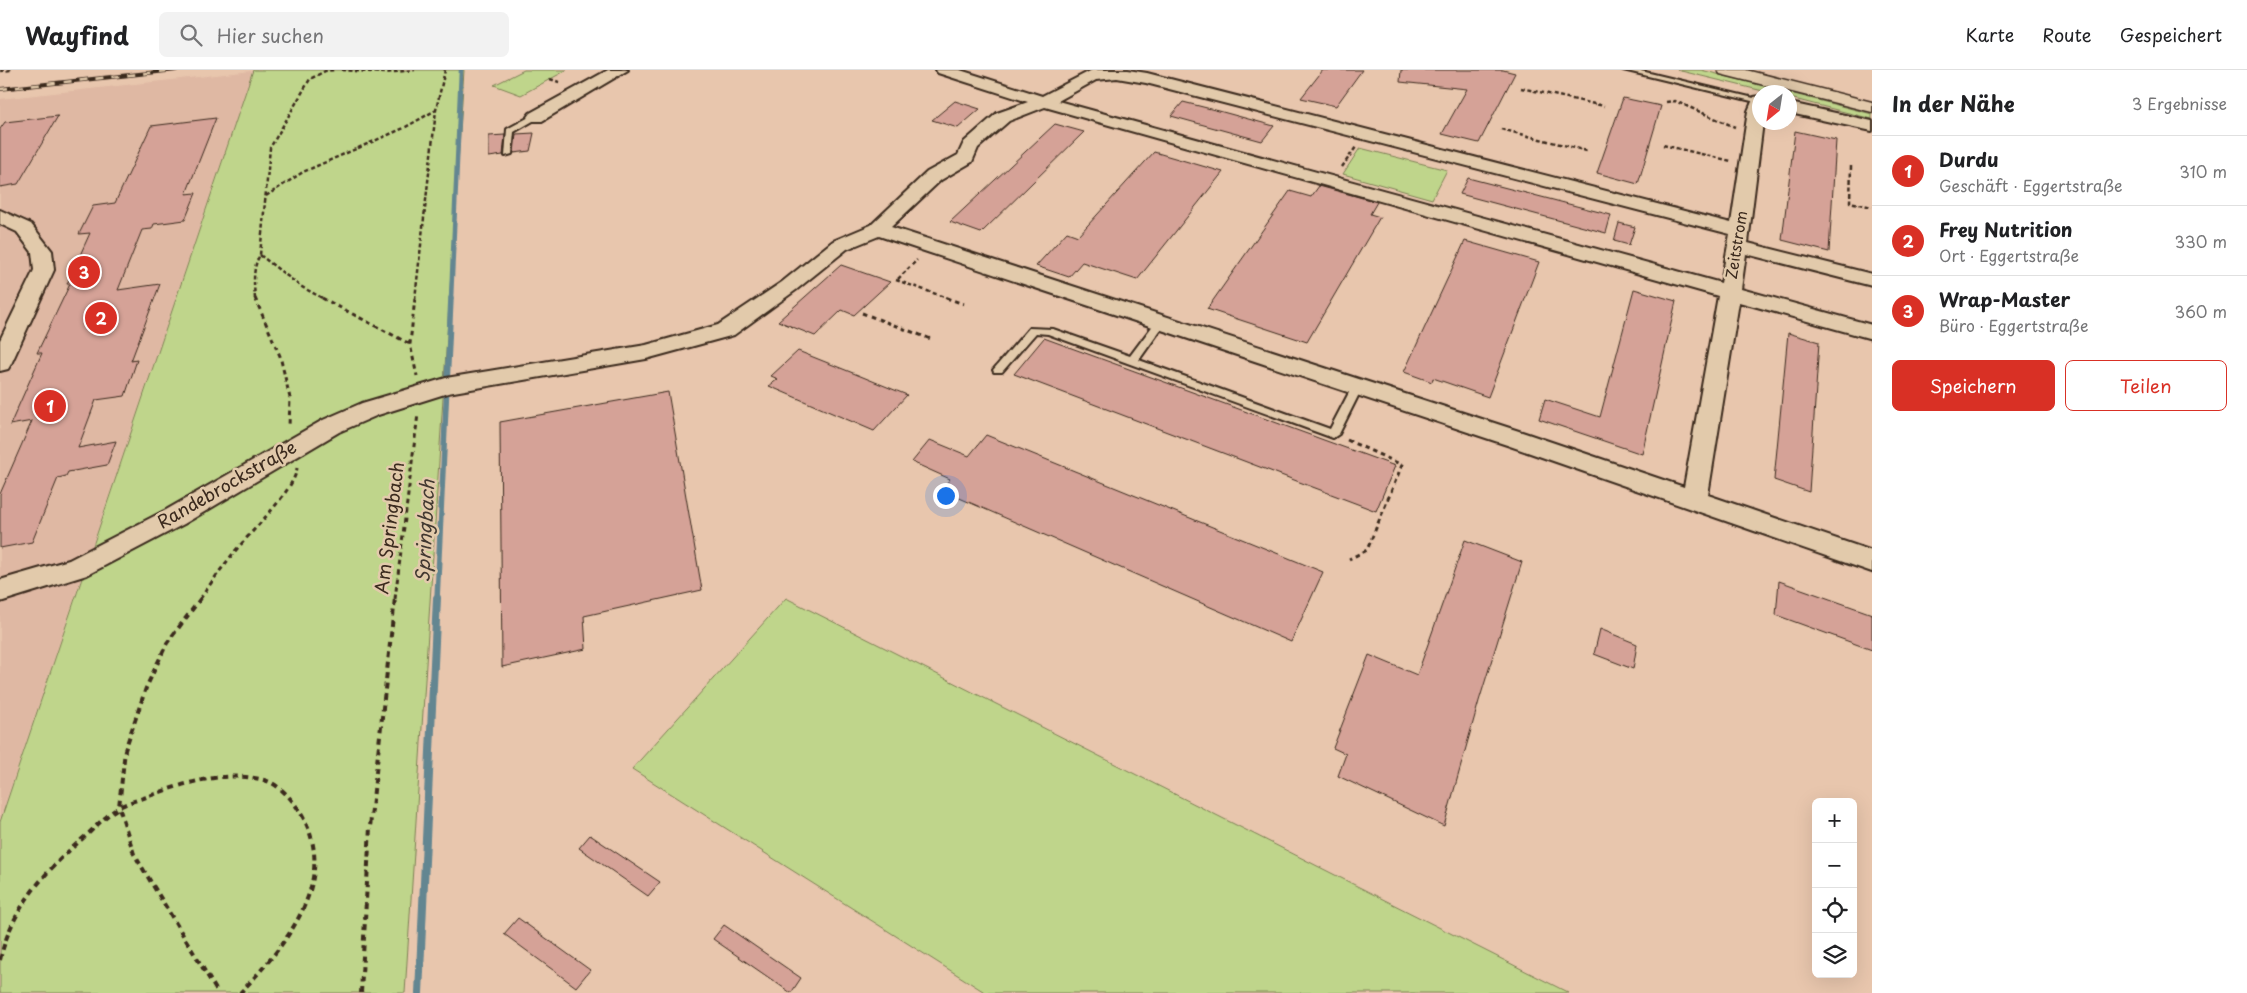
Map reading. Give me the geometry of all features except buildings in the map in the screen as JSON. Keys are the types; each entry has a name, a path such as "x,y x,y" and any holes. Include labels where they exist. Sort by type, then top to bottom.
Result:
{"main road":[{"path":"1726,70 1872,107"}],"street":[{"path":"536,117 620,70"},
{"path":"944,70 1044,102 1730,293 1694,500"},
{"path":"1872,280 1739,238 1365,134 1147,78 1117,73 1092,75 1044,102 1003,117 970,146 966,158 934,176 878,229 1358,386 1872,562"},
{"path":"1797,110 1872,126"},
{"name":"Zeitstrom","path":"1753,131 1730,293 1872,332"},
{"path":"0,216 24,228 42,251 44,270 0,364"},
{"name":"Randebrockstraße","path":"0,591 77,568 175,518 293,446 331,426 370,409 419,393 646,352 726,330 789,286 840,245 878,229"}],"lane":[{"path":"1627,70 1752,102"},
{"path":"508,154 510,131 536,117"},
{"path":"1132,361 1162,322"},
{"path":"998,370 1032,330 1049,332 1333,434 1358,386"}],"path":[{"path":"2,71 11,70"},
{"path":"218,993 134,854 118,807 125,750 146,688 167,644 196,602 275,505 296,476 298,460 289,437 290,398 280,356 255,299 254,278 256,262 260,255 260,229 266,197 270,148 310,79 325,71 335,70"},
{"path":"342,70 385,72 415,70"},
{"name":"Am Springbach","path":"361,993 370,827 396,587 420,404 417,372 410,344 436,110 445,70"},
{"path":"1522,88 1604,106"},
{"path":"1666,102 1675,101 1735,127 1753,131"},
{"path":"266,197 303,172 404,128 436,110"},
{"path":"1501,130 1587,150"},
{"path":"1342,168 1365,134"},
{"path":"1663,145 1749,165"},
{"path":"1850,166 1850,203 1872,207"},
{"path":"260,255 300,286 410,344"},
{"path":"902,275 897,280 964,304"},
{"path":"862,313 931,339"},
{"path":"1333,434 1402,465 1367,550 1349,559"},
{"path":"0,960 1,951 16,915 37,884 57,859 118,807 180,784 223,777 265,780 285,792 305,816 311,832 317,861 310,897 280,949 240,993"}],"shaded area":[{"path":"252,71 0,819 0,99"}],"green space":[{"path":"253,70 464,70 405,993 0,993 0,822"},
{"path":"524,70 567,70 521,95 494,85"},
{"path":"1677,70 1701,70 1761,85 1752,85 1752,88"},
{"path":"1797,95 1872,114 1872,119 1797,100"},
{"path":"1360,148 1447,170 1432,199 1343,174"},
{"path":"786,598 1569,993 986,993 632,769"}],"waterway":[{"name":"Springbach","path":"451,299 461,70"},
{"name":"Springbach","path":"437,599 451,298"},
{"name":"Springbach","path":"419,993 437,598"}],"railway":[{"path":"0,89 176,70"}],"place":[{"name":"Wrap-Master","path":"84,272"},
{"name":"Frey Nutrition","path":"101,318"},
{"name":"Durdu","path":"50,406"}]}
